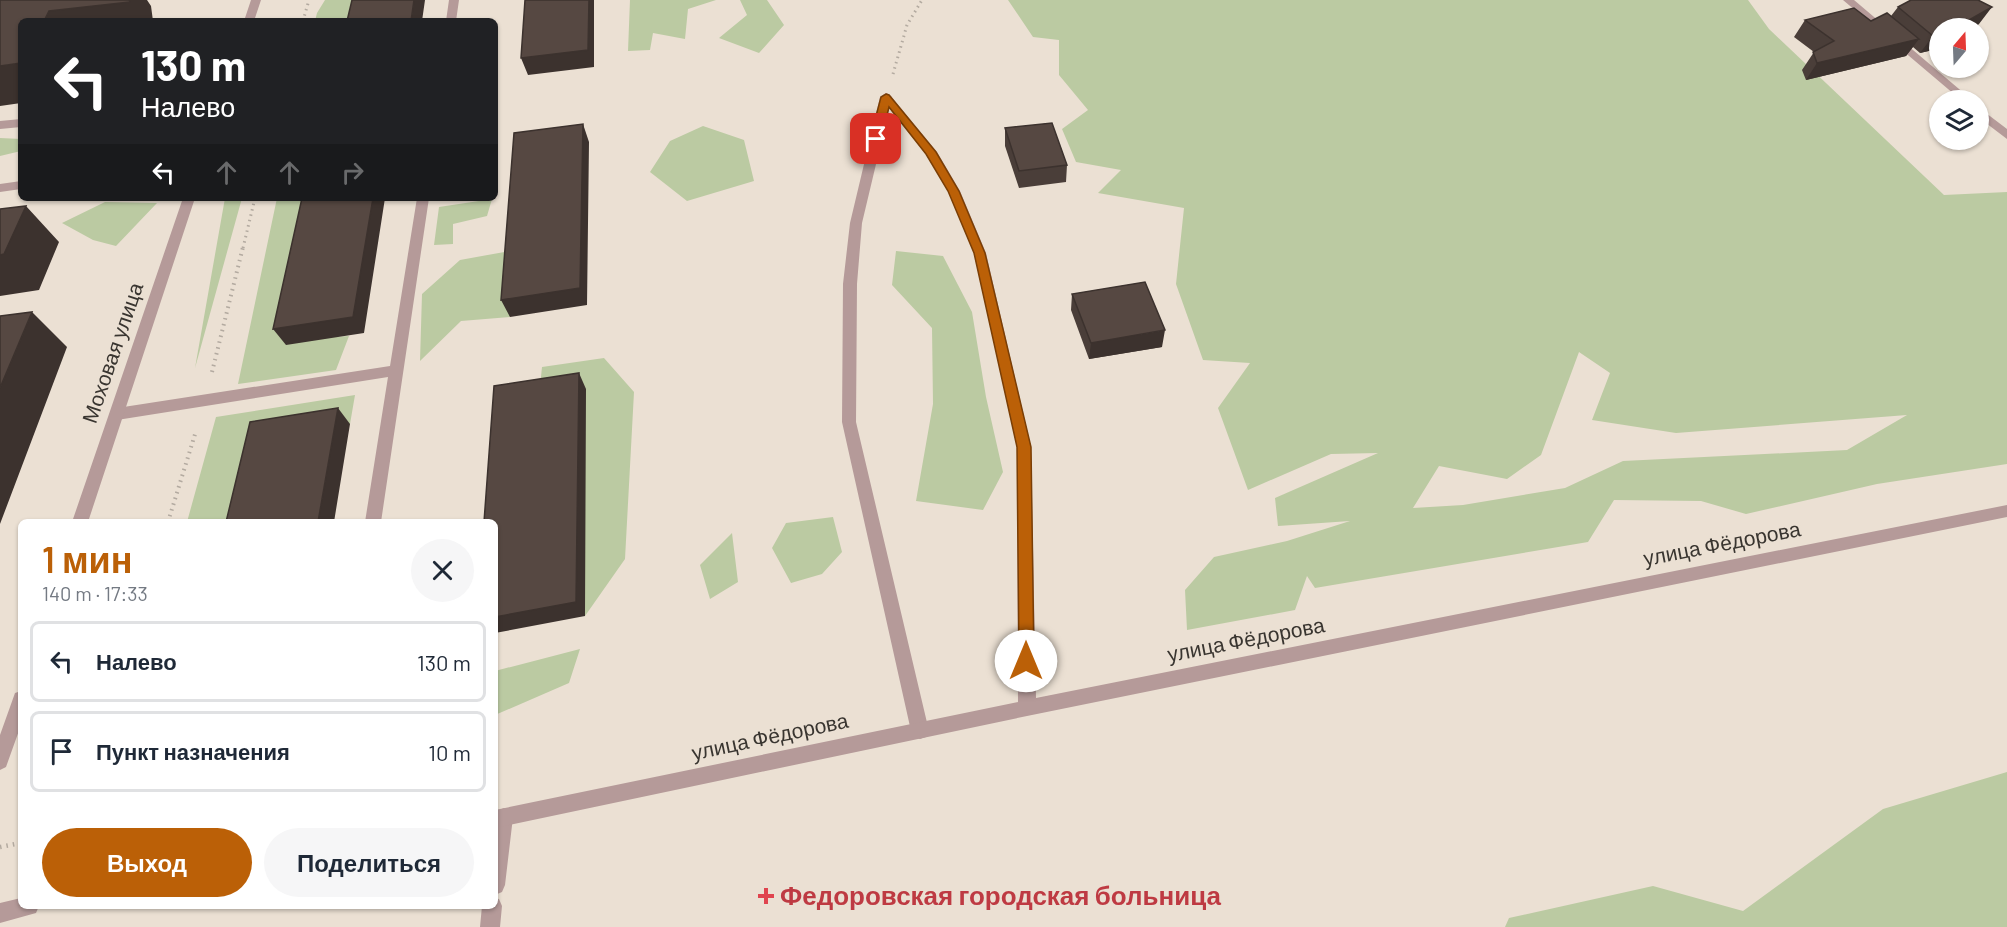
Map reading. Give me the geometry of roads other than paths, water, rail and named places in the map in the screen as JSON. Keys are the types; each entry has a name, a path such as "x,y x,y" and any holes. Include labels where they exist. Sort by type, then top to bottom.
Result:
{"street":[{"path":"250,18 256,0"},
{"path":"451,18 454,0"},
{"path":"1848,0 1955,90"},
{"path":"920,731 849,422 850,284 856,223 886,97 931,152 954,191 982,264 1024,447 1027,708"},
{"path":"1989,119 2007,135"},
{"path":"0,125 18,123"},
{"path":"0,188 18,185"},
{"name":"Моховая улица","path":"81,519 188,201"},
{"path":"373,519 423,201"},
{"path":"117,414 397,370"},
{"name":"улица Фёдорова","path":"499,818 1027,708 2007,511"},
{"path":"0,761 18,708"},
{"path":"498,835 499,818"},
{"path":"0,913 18,909"},
{"path":"490,927 492,909"}],"place":[{"name":"Федоровская городская больница","path":"766,896"}]}
